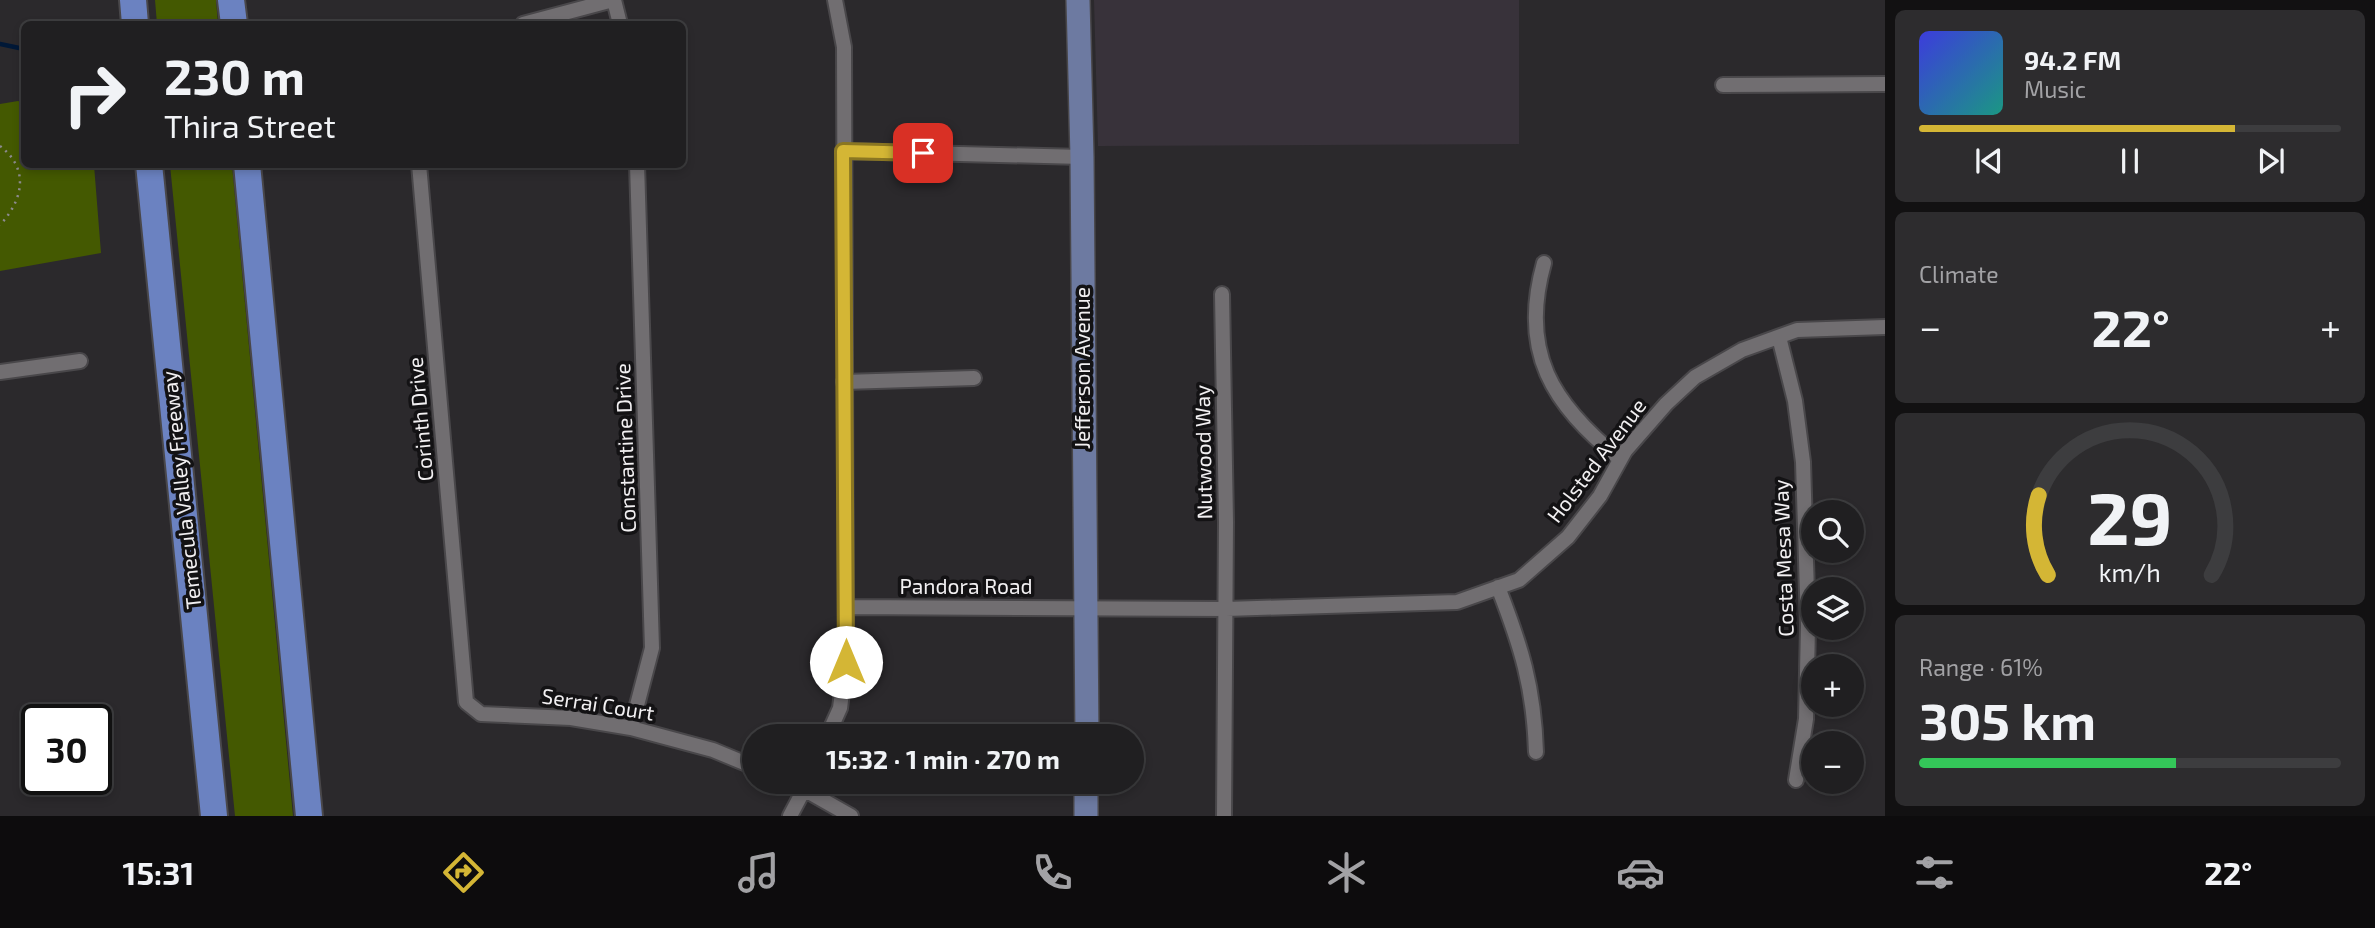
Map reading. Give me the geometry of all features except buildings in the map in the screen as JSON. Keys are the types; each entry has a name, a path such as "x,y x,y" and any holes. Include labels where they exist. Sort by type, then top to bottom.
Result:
{"highway":[{"path":"133,0 135,21"},
{"path":"231,0 234,21"},
{"name":"Temecula Valley Freeway","path":"149,168 214,816"},
{"path":"247,168 309,816"}],"main road":[{"name":"Jefferson Avenue","path":"1078,0 1087,724"},
{"path":"1086,794 1086,816"}],"street":[{"path":"534,21 613,0 619,21"},
{"path":"833,724 840,708 846,662 844,47 835,0"},
{"path":"1723,85 1885,84"},
{"path":"843,151 1082,157"},
{"name":"Corinth Drive","path":"419,168 465,671"},
{"name":"Constantine Drive","path":"631,728 652,648 637,168"},
{"path":"1544,263 1534,298 1534,337 1550,379 1568,412 1620,459"},
{"name":"Nutwood Way","path":"1222,294 1226,609 1224,816"},
{"name":"Holsted Avenue","path":"1086,608 1226,609 1457,602 1519,580 1568,537 1600,496 1620,459 1666,404 1695,377 1742,350 1797,330 1885,327"},
{"name":"Costa Mesa Way","path":"1779,337 1795,401 1803,462 1808,626 1807,706 1796,780"},
{"path":"0,372 80,361"},
{"path":"844,382 974,378"},
{"path":"1498,587 1525,657 1535,720 1536,752"},
{"name":"Pandora Road","path":"846,607 1086,608"},
{"name":"Serrai Court","path":"465,671 466,702 481,714 572,718 631,728 713,750 742,762"},
{"path":"790,816 801,794"},
{"path":"819,794 851,816"}],"path":[{"path":"0,146 16,162 20,188 16,207 0,225"}],"shaded area":[{"path":"1094,0 1519,0 1519,144 1098,146"}],"green space":[{"path":"155,0 216,0 218,21 157,21"},
{"path":"21,102 21,168 94,168 101,253 0,271 0,104"},
{"path":"170,168 232,168 293,816 235,816"}],"waterway":[{"path":"0,44 21,48"}],"route":[{"path":"846,662 843,151 923,153"}]}
